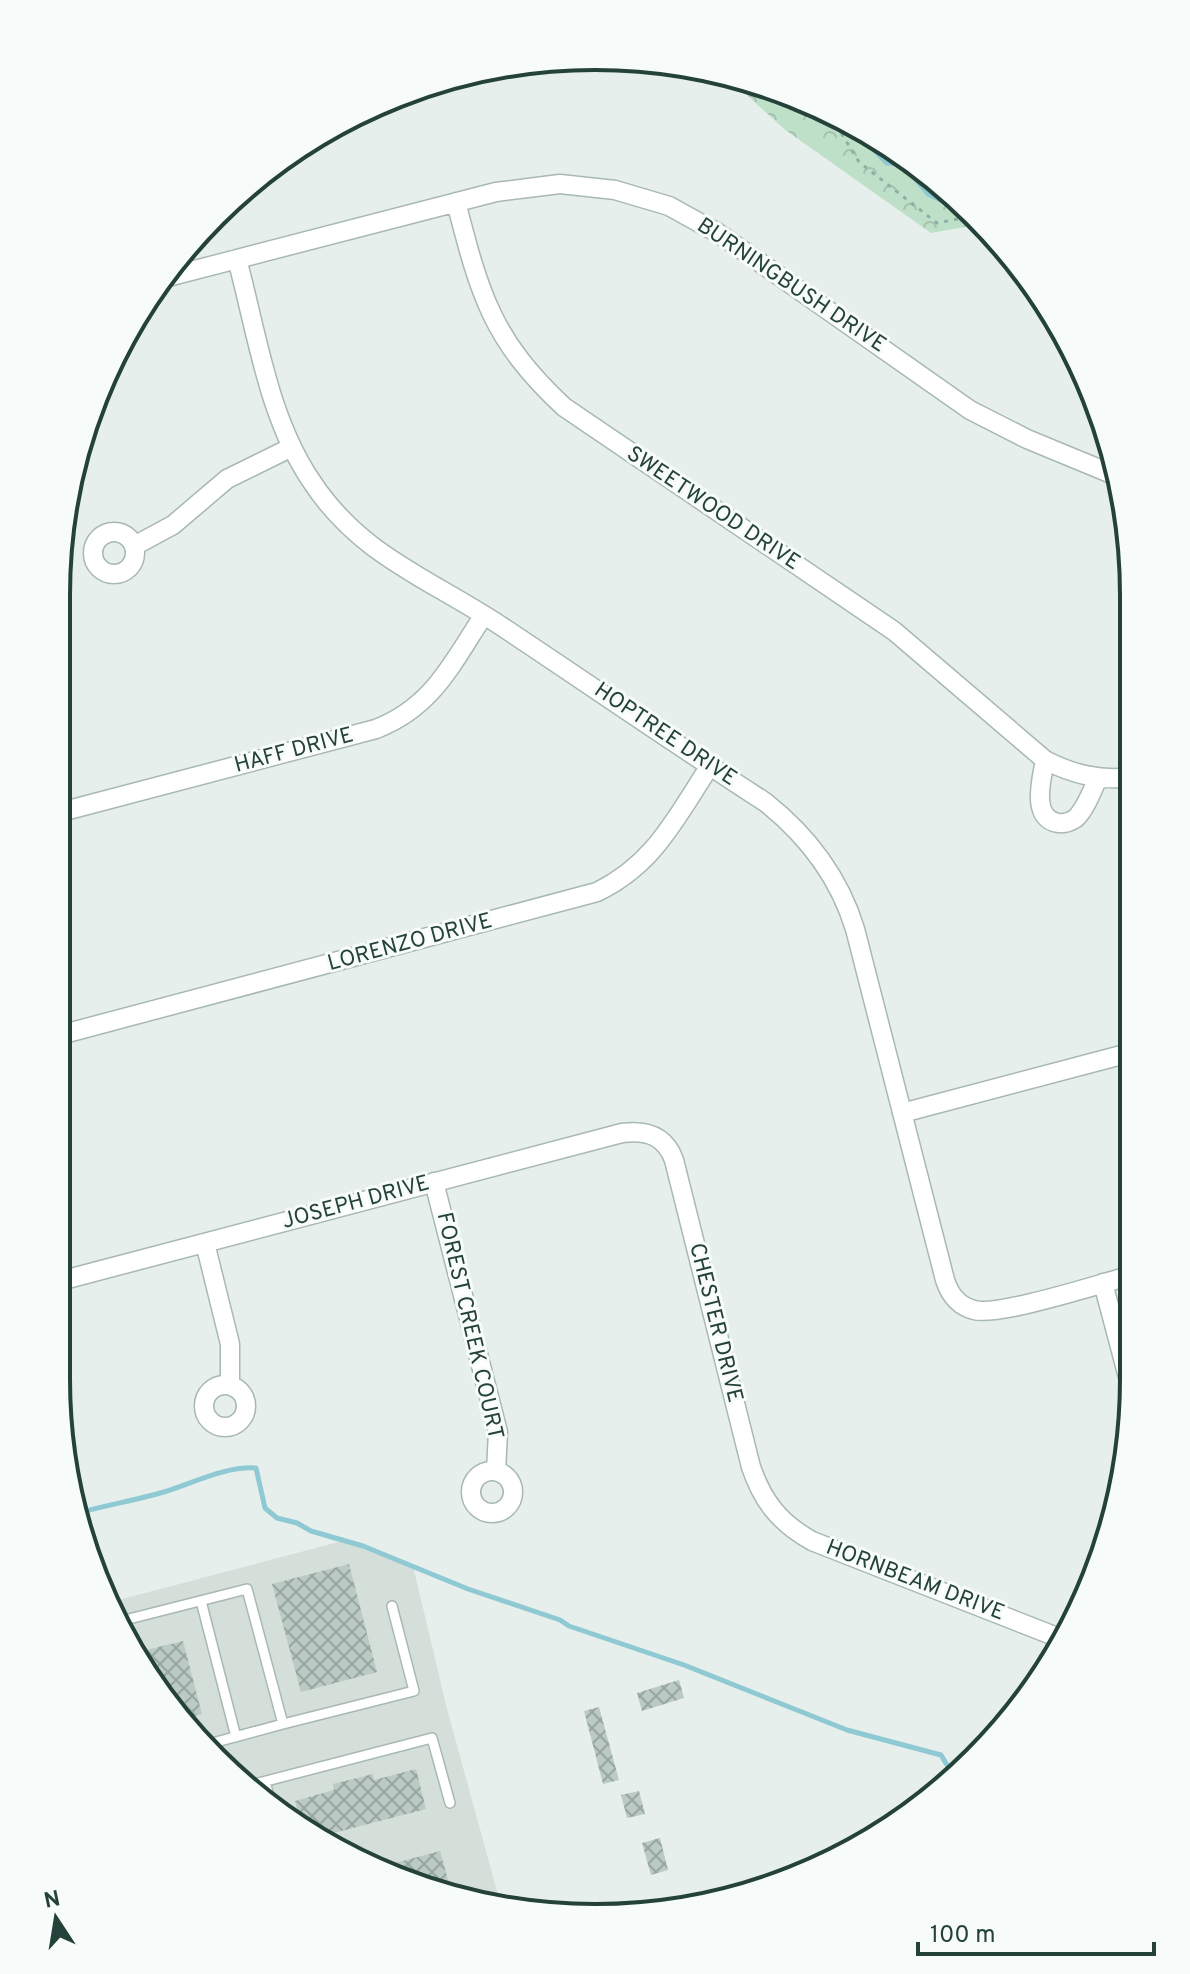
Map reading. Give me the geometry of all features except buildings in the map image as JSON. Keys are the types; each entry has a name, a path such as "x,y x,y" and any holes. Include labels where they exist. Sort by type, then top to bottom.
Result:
{"street":[{"name":"BURNINGBUSH DRIVE","path":"179,274 496,192 560,184 615,190 669,206 718,233 970,410 1027,439 1105,471"},
{"name":"SWEETWOOD DRIVE","path":"456,202 472,265 487,307 520,362 556,400 583,422 894,631 1045,760 1062,769 1098,778 1120,777"},
{"name":"HOPTREE DRIVE","path":"237,259 278,412 292,447 327,504 385,558 484,615 783,816 816,853 839,888 855,929 948,1291 963,1306 975,1311 999,1310 1103,1283"},
{"path":"134,546 173,525 227,479 292,447"},
{"name":"HAFF DRIVE","path":"70,810 395,722 409,714 435,688 484,615"},
{"path":"1045,760 1040,804 1051,821 1070,822 1078,815 1098,778"},
{"name":"LORENZO DRIVE","path":"70,1032 597,892 630,874 646,860 710,766"},
{"path":"902,1113 1120,1055"},
{"name":"JOSEPH DRIVE","path":"70,1278 622,1133 656,1136"},
{"name":"CHESTER DRIVE","path":"656,1136 664,1142 674,1160 751,1467 774,1512"},
{"name":"FOREST CREEK COURT","path":"434,1182 498,1432 496,1471"},
{"path":"205,1243 230,1344 230,1385"},
{"path":"1120,1278 1103,1283 1120,1347"},
{"name":"HORNBEAM DRIVE","path":"774,1512 784,1523 812,1541 1053,1636"}],"lane":[{"path":"128,1619 247,1589 283,1724"},
{"path":"201,1601 236,1737"},
{"path":"216,1742 414,1691 392,1606"},
{"path":"260,1783 432,1738 450,1803"},
{"path":"265,1782 267,1789"}],"path":[{"path":"839,130 859,162 937,223 960,218"}],"shaded area":[{"path":"342,1541 413,1566 447,1709 498,1895 459,1886 394,1864 332,1834 275,1796 224,1750 178,1699 140,1642 119,1600"}],"green space":[{"path":"743,92 796,110 858,140 915,178 968,226 931,233 784,129"}],"waterway":[{"path":"875,151 887,163 895,163"},
{"path":"914,177 928,194 942,201"},
{"path":"87,1511 164,1492 221,1472 256,1468 265,1508 277,1518 363,1546 468,1589 684,1665 847,1730 941,1755 948,1767"}]}
